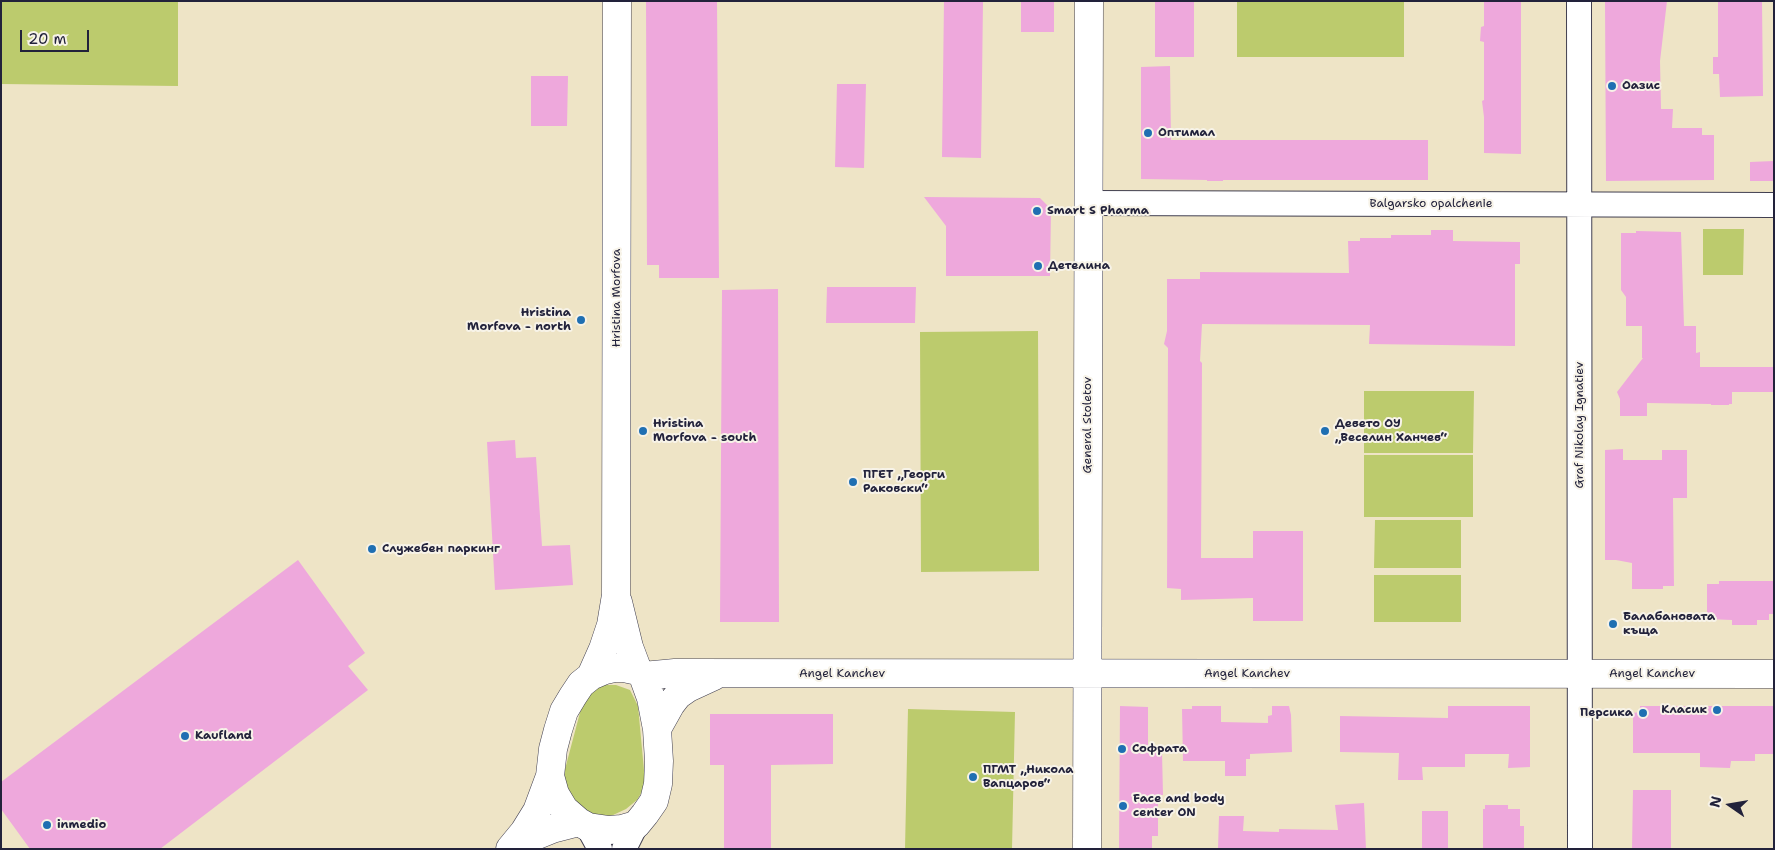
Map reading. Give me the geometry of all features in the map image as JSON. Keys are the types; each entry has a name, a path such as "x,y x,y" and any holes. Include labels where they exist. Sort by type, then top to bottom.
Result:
{"street":[{"name":"Hristina Morfova","path":"591,676 611,625 616,596 617,1"},
{"name":"General Stoletov","path":"1087,849 1089,1"},
{"name":"Graf Nikolay Ignatiev","path":"1579,1 1580,849"},
{"name":"Balgarsko opalchenie","path":"1088,203 1774,205"},
{"name":"Hristina Morfova","path":"616,596 629,647 640,674"},
{"path":"511,849 537,811 550,776 553,749 564,711 581,684 591,676 605,670 619,668 640,674 652,698 657,729 659,761 658,784 654,801 636,825 624,849"},
{"name":"Angel Kanchev","path":"640,674 1774,674"},
{"name":"Angel Kanchev","path":"657,729 678,695 688,688 721,674"},
{"path":"550,776 555,794 564,809 589,832"},
{"path":"511,849 530,838 552,829 589,832 622,830 636,825"}],"green space":[{"path":"1,1 178,1 178,86 1,84"},
{"path":"1237,1 1404,1 1404,57 1237,57"},
{"path":"1703,229 1744,229 1743,275 1703,275"},
{"path":"1038,331 1039,571 921,572 920,332"},
{"path":"1364,391 1474,391 1473,453 1364,453"},
{"path":"1364,455 1473,455 1473,517 1364,517"},
{"path":"1375,520 1461,520 1461,568 1374,568"},
{"path":"1374,575 1461,575 1461,622 1374,622"},
{"path":"602,685 616,685 630,690 638,706 645,781 643,790 637,800 626,809 611,816 594,816 579,807 567,796 564,773 582,705 590,692"},
{"name":"ПГМТ „Никола Вапцаров“","path":"908,709 1015,712 1012,849 905,849"}],"building":[{"path":"646,1 717,1 719,278 659,278 659,265 647,265"},
{"path":"944,1 983,1 981,158 942,157"},
{"path":"1021,1 1054,1 1054,32 1021,32"},
{"path":"1155,1 1194,1 1194,57 1155,57"},
{"path":"1484,1 1521,1 1521,154 1484,153 1482,101 1484,100 1484,42 1480,41 1481,27 1484,26"},
{"path":"1605,1 1667,1 1660,61 1661,109 1673,109 1672,128 1702,128 1702,135 1714,135 1714,180 1606,181"},
{"path":"1718,1 1762,1 1763,96 1720,97 1719,74 1713,74 1713,57 1718,57"},
{"path":"1170,66 1171,140 1428,140 1428,180 1207,181 1141,179 1141,67"},
{"path":"531,76 568,76 567,126 531,126"},
{"path":"837,84 866,84 864,168 835,167"},
{"path":"1774,161 1774,181 1750,181 1750,162"},
{"path":"924,197 1040,198 1051,209 1050,276 946,276 946,226"},
{"path":"1431,230 1453,230 1453,241 1520,242 1520,264 1515,264 1515,346 1369,344 1370,325 1202,324 1200,361 1202,363 1201,558 1253,558 1253,531 1303,531 1303,621 1253,621 1253,598 1181,600 1181,589 1167,588 1168,348 1164,344 1167,331 1167,279 1200,279 1200,272 1349,273 1348,241 1360,241 1360,238 1391,238 1391,235 1431,235"},
{"path":"1636,231 1681,232 1684,326 1696,326 1696,353 1700,352 1700,367 1774,367 1774,392 1732,392 1732,404 1729,405 1647,403 1647,416 1620,416 1620,399 1617,392 1643,358 1642,326 1626,326 1626,297 1621,290 1621,233 1636,233"},
{"path":"827,287 916,287 915,323 826,323"},
{"path":"778,289 779,622 720,622 722,290"},
{"path":"515,440 516,458 536,457 542,546 570,545 573,585 495,590 487,442"},
{"path":"1623,449 1623,460 1662,460 1662,450 1687,450 1687,498 1673,498 1674,586 1663,586 1663,589 1632,589 1632,563 1605,560 1605,450"},
{"name":"Kaufland","path":"298,560 365,653 348,666 368,690 160,849 30,849 1,809 1,782"},
{"path":"1719,581 1774,581 1774,614 1769,614 1769,620 1757,620 1757,625 1732,625 1732,620 1707,619 1707,584 1719,584"},
{"path":"1120,706 1148,707 1148,751 1162,752 1163,795 1158,795 1158,836 1152,836 1152,849 1119,849"},
{"path":"1192,706 1221,706 1221,722 1268,723 1268,716 1272,715 1272,706 1289,706 1292,752 1250,754 1250,759 1246,759 1246,776 1225,776 1225,761 1183,761 1182,709 1192,709"},
{"path":"1448,706 1530,706 1530,767 1508,768 1509,754 1465,754 1465,767 1422,767 1423,780 1398,780 1399,753 1340,752 1340,716 1448,718"},
{"path":"1640,706 1774,706 1774,754 1755,754 1755,761 1731,761 1730,768 1700,767 1700,753 1633,753 1633,713 1640,712"},
{"path":"710,714 833,714 833,764 771,765 771,849 724,849 724,765 710,765"},
{"path":"1633,790 1671,790 1671,849 1632,849"},
{"path":"1364,803 1366,849 1218,849 1219,816 1244,816 1243,831 1279,832 1279,829 1338,830 1335,805"},
{"path":"1485,805 1508,805 1508,809 1520,809 1520,826 1524,826 1524,849 1483,849 1483,809 1485,809"},
{"path":"1422,811 1448,811 1448,849 1422,849"}],"place":[{"name":"Оазис","path":"1612,86"},
{"name":"Оптимал","path":"1148,133"},
{"name":"Smart S Pharma","path":"1037,211"},
{"name":"Детелина","path":"1038,266"},
{"name":"Hristina Morfova - north","path":"581,320"},
{"name":"Hristina Morfova - south","path":"643,431"},
{"name":"Девето ОУ „Веселин Ханчев“","path":"1325,431"},
{"name":"ПГЕТ „Георги Раковски“","path":"853,482"},
{"name":"Служебен паркинг","path":"372,549"},
{"name":"Балабановата къща","path":"1613,624"},
{"name":"Класик","path":"1717,710"},
{"name":"Персика","path":"1643,713"},
{"name":"Kaufland","path":"185,736"},
{"name":"Софрата","path":"1122,749"},
{"name":"ПГМТ „Никола Вапцаров“","path":"973,777"},
{"name":"Face and body center ON","path":"1123,806"},
{"name":"inmedio","path":"47,825"}]}
